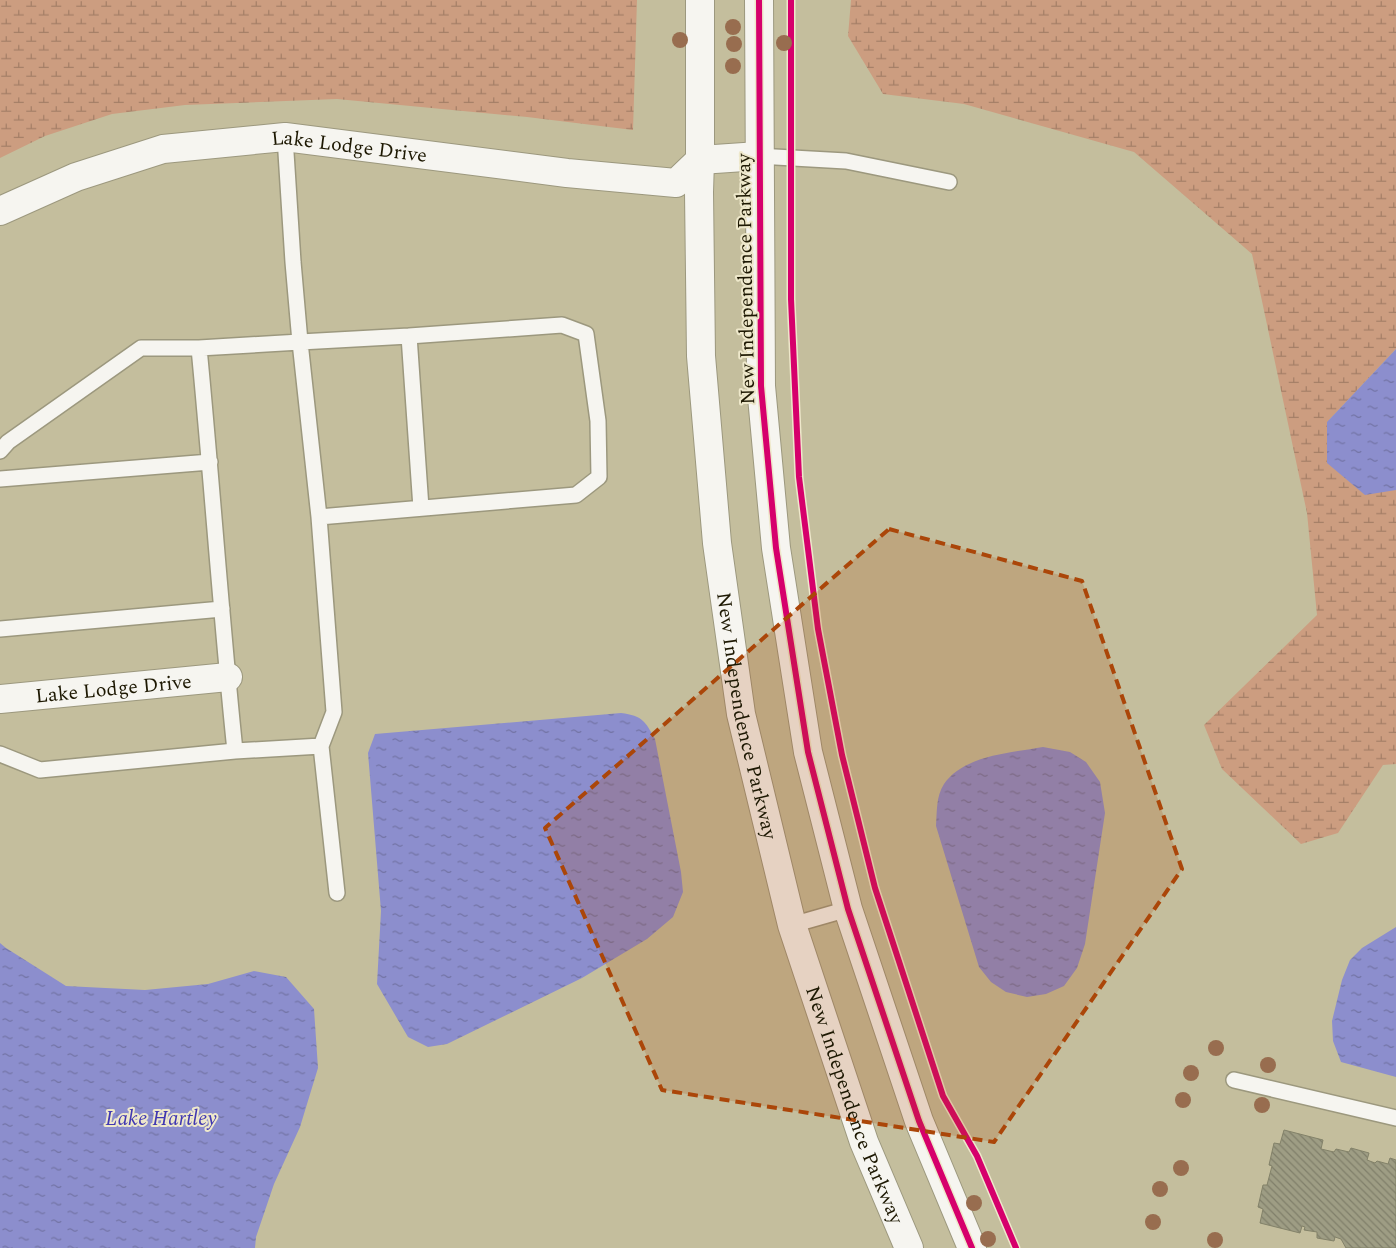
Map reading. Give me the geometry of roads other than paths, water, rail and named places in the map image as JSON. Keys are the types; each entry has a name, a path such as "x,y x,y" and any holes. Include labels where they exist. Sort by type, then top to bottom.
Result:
{"street":[{"name":"New Independence Parkway","path":"700,0 699,192 701,356 717,543 741,714 792,925 864,1142 909,1248"},
{"name":"New Independence Parkway","path":"759,0 761,386 776,548 808,752 848,909 919,1121 972,1248"},
{"name":"Lake Lodge Drive","path":"0,211 76,177 163,149 284,137 567,173 676,183 700,160"},
{"name":"New Independence Parkway","path":"700,160 759,156"},
{"name":"Lake Lodge Drive","path":"0,699 228,677"}],"lane":[{"path":"284,137 300,342 319,517 334,712 321,746 337,893"},
{"path":"759,156 846,161 949,182"},
{"path":"0,451 8,442 140,348 199,348 562,325 586,334 598,421 599,477 576,495 319,517"},
{"path":"409,336 421,508"},
{"path":"199,348 236,751"},
{"path":"0,478 210,462"},
{"path":"0,629 222,609"},
{"path":"0,754 40,770 236,751 321,746"},
{"path":"792,925 848,909"},
{"path":"1234,1080 1396,1118"}],"water":[{"path":"1396,349 1396,490 1365,495 1327,463 1327,422"},
{"path":"621,713 642,720 655,739 681,872 683,892 673,917 647,939 582,978 447,1044 428,1047 408,1037 377,984 381,911 368,753 375,734"},
{"path":"1043,747 1070,752 1086,762 1100,782 1105,813 1085,944 1077,968 1064,986 1046,994 1027,997 1006,992 991,982 979,967 936,826 937,810 938,799 944,784 963,767 989,757"},
{"path":"1396,927 1396,1077 1341,1062 1333,1041 1332,1021 1342,980 1350,960 1362,948"},
{"name":"Lake Hartley","path":"0,943 66,986 145,990 208,984 254,971 286,977 314,1009 318,1068 300,1127 274,1184 256,1237 255,1248 0,1248"}]}
